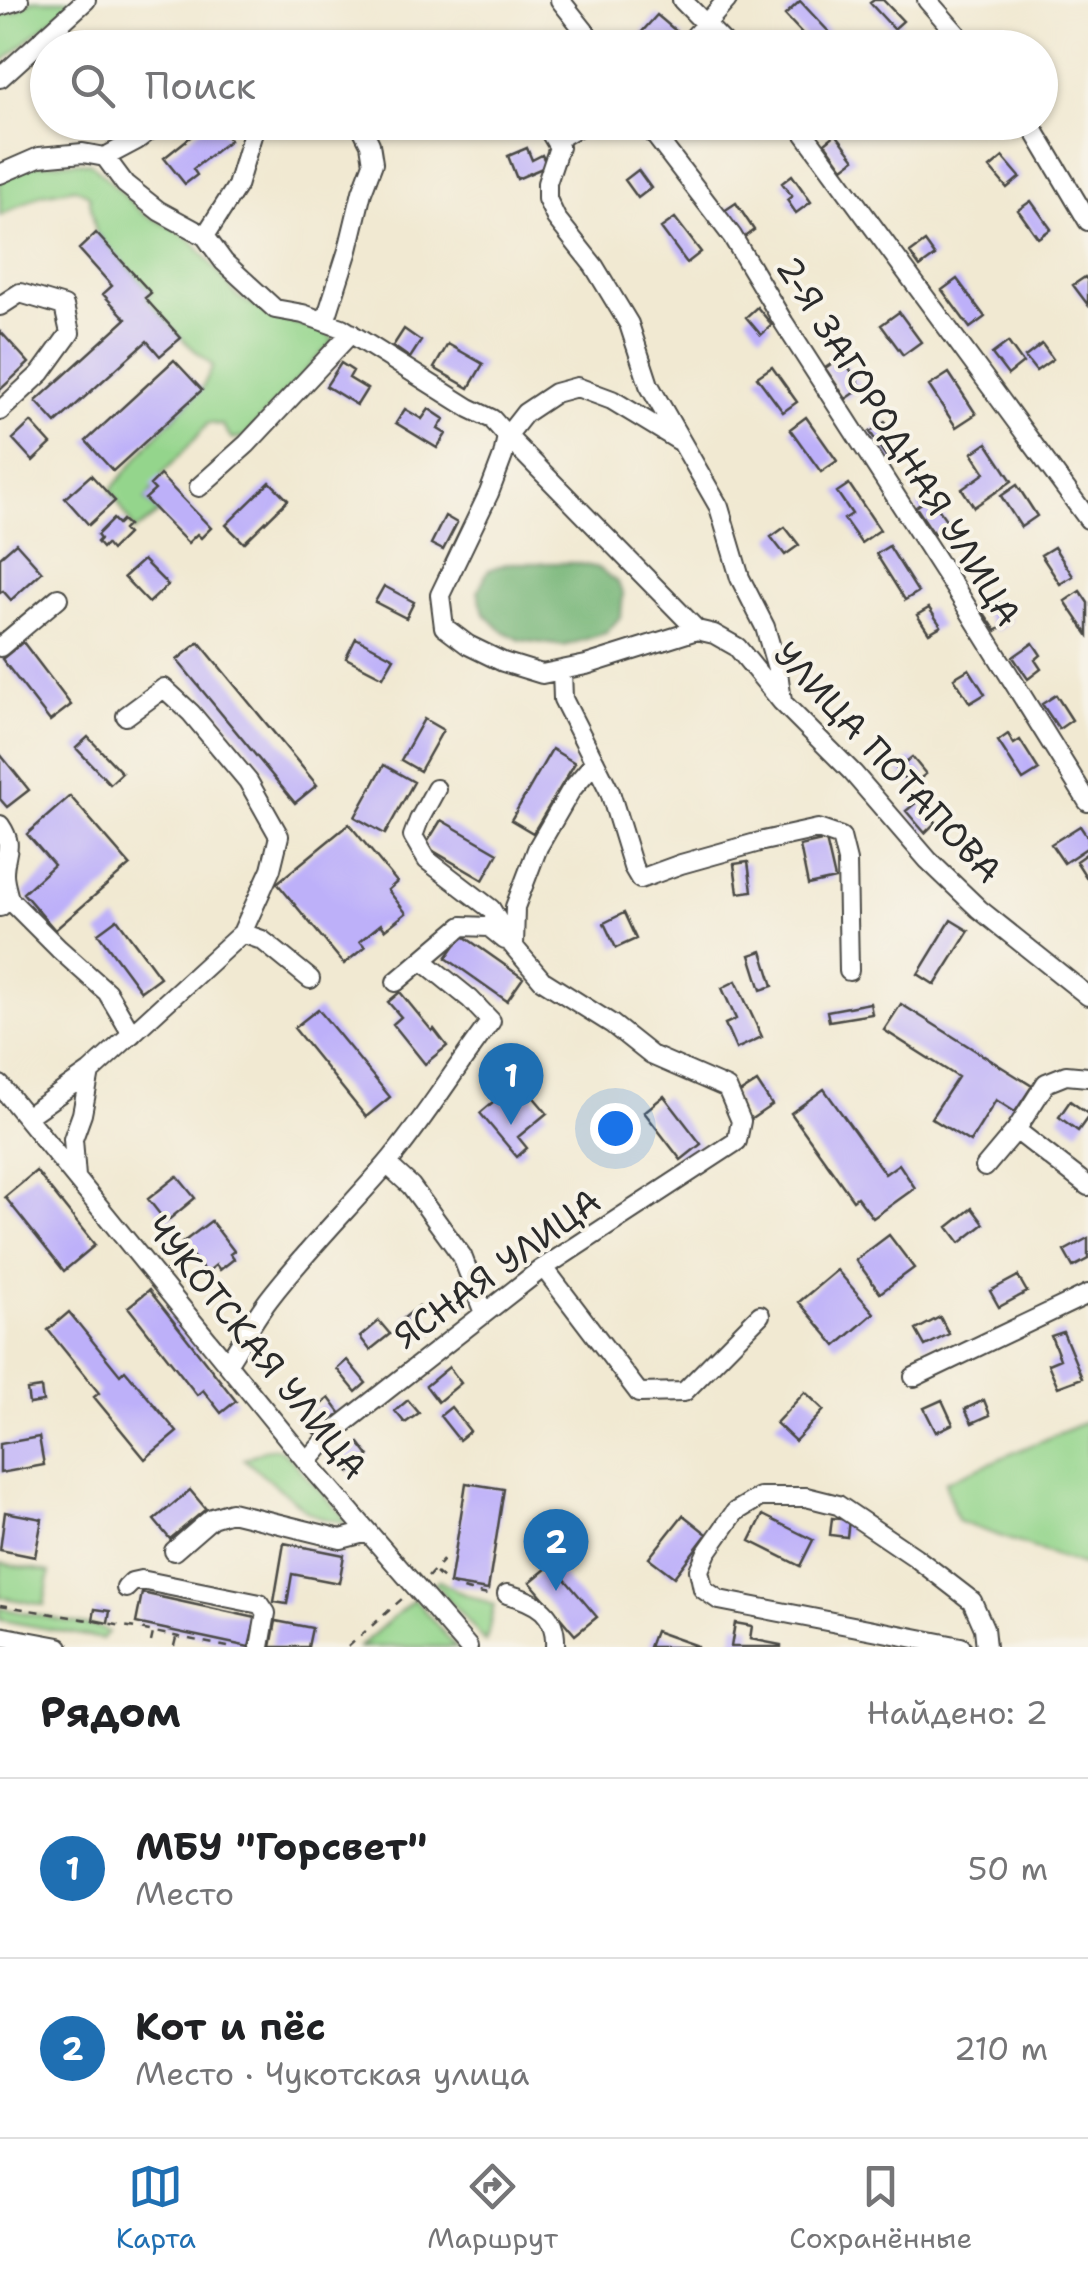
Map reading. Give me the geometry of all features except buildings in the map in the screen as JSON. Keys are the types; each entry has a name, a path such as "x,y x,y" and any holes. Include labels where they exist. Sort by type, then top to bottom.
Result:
{"street":[{"path":"0,6 19,0"},
{"path":"53,30 86,0"},
{"path":"560,0 584,30"},
{"path":"682,0 712,30"},
{"path":"700,30 727,0"},
{"path":"926,0 953,30"},
{"path":"0,78 30,51"},
{"path":"104,157 137,140"},
{"path":"205,236 236,186 250,140"},
{"path":"325,322 373,163 368,140"},
{"path":"556,140 559,147 546,183 547,200 629,324 649,385 719,506 740,578 766,626 782,702"},
{"name":"2-Я ЗАГОРОДНАЯ УЛИЦА","path":"659,140 732,236 1088,802"},
{"path":"809,140 1088,519"},
{"path":"1040,140 1088,220"},
{"path":"0,174 39,157 83,152 104,157 125,184 158,211 205,236 224,262 275,308 302,314 351,334 492,419 507,436 698,630 586,665 542,674 503,662 468,645 444,627 440,596 489,493 507,436 525,413 555,393 578,387 612,400 685,444"},
{"path":"0,306 20,293 64,306 70,333 41,374 0,410"},
{"path":"199,487 246,444 351,334"},
{"path":"0,646 58,598"},
{"name":"УЛИЦА ПОТАПОВА","path":"698,630 736,646 782,702 853,773 928,860 979,909 1088,996"},
{"path":"562,670 563,699 610,792 640,878 763,841 818,829 841,837 847,862 848,971"},
{"path":"26,1116 90,1072 242,933 271,869 280,836 248,781 191,713 164,688 126,716"},
{"path":"514,946 516,907 538,848 571,790 595,762"},
{"path":"436,790 413,836 427,860 491,909 514,946"},
{"path":"0,826 9,839 4,903 107,992 132,1034"},
{"path":"396,982 462,926 489,927 514,946"},
{"path":"242,933 262,940 310,980"},
{"name":"ЯСНАЯ УЛИЦА","path":"307,1462 333,1432 544,1268 737,1141 741,1122 727,1088 650,1055 612,1024 542,980 514,946"},
{"path":"227,1364 268,1301 426,1114 491,1021 470,998 422,961"},
{"path":"76,1178 73,1139 90,1072"},
{"path":"985,1167 1016,1130 1046,1083 1066,1075 1088,1077"},
{"name":"ЧУКОТСКАЯ УЛИЦА","path":"0,1085 307,1462 468,1647"},
{"path":"1016,1130 1088,1186"},
{"path":"386,1164 412,1186 462,1256 484,1313"},
{"path":"544,1268 639,1392 684,1392 760,1315"},
{"path":"914,1377 1088,1294"},
{"path":"961,1647 719,1600 703,1589 699,1570 735,1512 760,1497 822,1501 838,1506 972,1601 984,1628 986,1647"},
{"path":"174,1551 212,1518 231,1512 340,1539 368,1532"},
{"path":"126,1588 141,1580 260,1604 266,1614 260,1647"},
{"path":"501,1595 525,1598 538,1605 555,1630 555,1647"},
{"path":"0,1636 59,1647"}],"path":[{"path":"348,1647 443,1560"},
{"path":"434,1572 447,1584 462,1590 501,1595"},
{"path":"0,1605 228,1647"},
{"path":"151,1642 154,1632"},
{"path":"174,1646 176,1636"}],"green space":[{"path":"33,0 75,0 40,30 30,30 30,38 0,64 0,14 16,12"},
{"path":"91,163 143,214 194,243 238,297 278,318 326,332 334,340 244,437 232,439 222,425 208,423 161,475 145,499 159,513 135,531 111,490 201,390 213,366 145,298 151,293 96,233 89,195 75,188 42,194 0,216 0,179 33,165"},
{"path":"509,563 576,563 598,568 617,582 623,594 621,616 606,633 564,646 520,640 500,629 484,613 478,591 488,570"},
{"path":"1088,1421 1088,1567 957,1521 945,1482"},
{"path":"276,1448 284,1452 347,1523 308,1512 244,1459"},
{"path":"1,1563 50,1572 44,1605 0,1597"},
{"path":"438,1580 494,1605 486,1642 435,1584"},
{"path":"414,1599 456,1647 359,1647"},
{"path":"0,1608 108,1632 102,1639 0,1620"}],"place":[{"name":"МБУ \"Горсвет\"","path":"511,1125"},
{"name":"Кот и пёс","path":"556,1591"}]}
